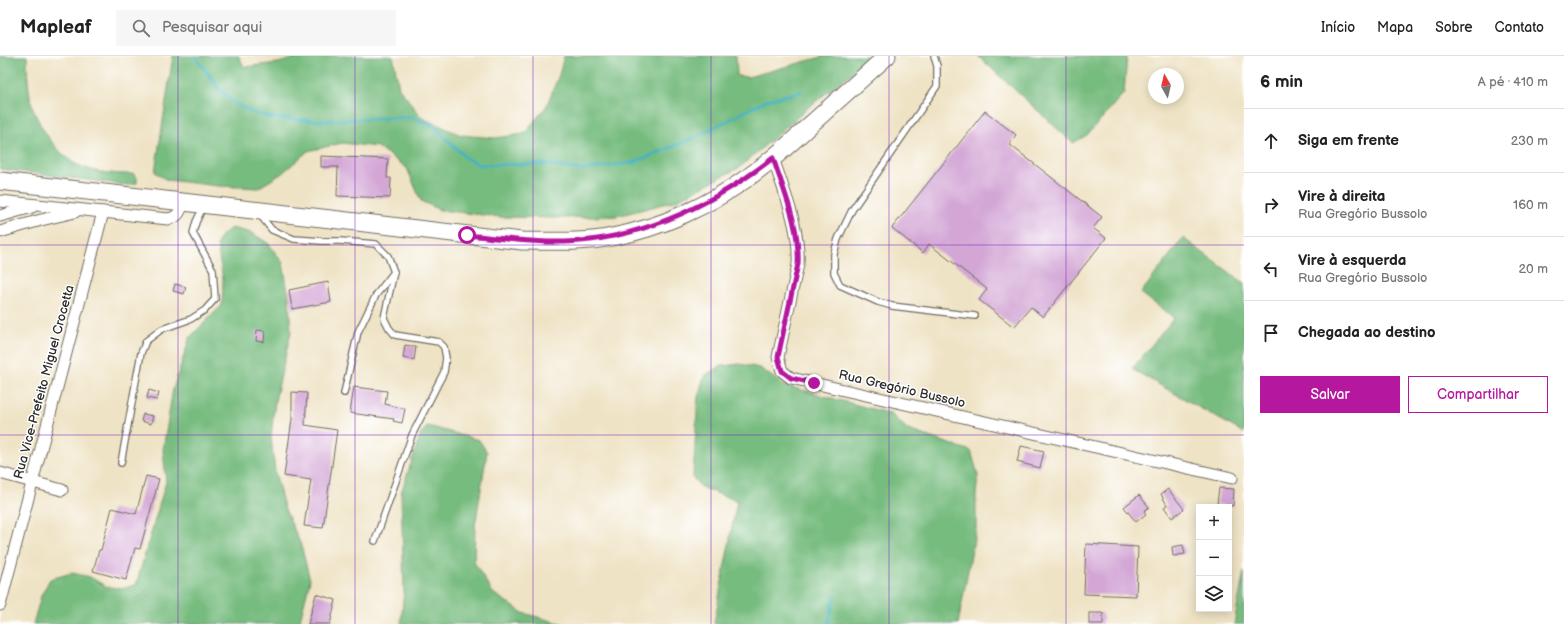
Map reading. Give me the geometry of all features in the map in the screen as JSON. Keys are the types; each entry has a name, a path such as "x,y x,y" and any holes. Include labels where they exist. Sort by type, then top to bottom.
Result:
{"main road":[{"path":"0,181 522,241 565,242 612,237 649,227 680,215 717,197 749,176 773,158 887,56"}],"street":[{"name":"Rua Gregório Bussolo","path":"773,158 794,221 799,248 798,264 778,357 782,371 791,378 1232,478"},
{"path":"0,201 168,219 174,218 179,214 184,202"},
{"path":"0,216 38,205"},
{"path":"0,232 40,220 85,210"},
{"name":"Rua Vice-Prefeito Miguel Crocetta","path":"0,605 103,212"},
{"path":"0,473 62,490"}],"lane":[{"path":"934,56 937,66 937,86 855,204 838,239 834,254 833,267 840,285 878,302 892,306 975,316"},
{"path":"121,463 141,353 146,341 162,329 191,318 205,310 215,299 213,270 193,233 204,204"},
{"path":"256,210 272,230 294,239 322,241 340,240 376,244 388,256 394,272 384,318 389,328 394,335 439,342 444,347 446,358 444,372 412,435 375,541"},
{"path":"344,393 358,332 376,294 394,272"}],"green space":[{"path":"0,56 27,56 27,73 31,102 43,129 64,156 80,166 100,172 134,174 137,178 137,183 128,185 0,169"},
{"path":"173,56 239,56 244,67 278,63 303,56 393,56 399,88 422,118 461,135 495,138 524,134 546,107 559,75 564,56 736,56 737,76 748,77 825,56 873,56 815,102 740,167 675,201 617,216 563,218 500,217 440,210 421,201 407,168 378,147 342,143 308,151 281,174 258,188 218,186 167,180 155,172"},
{"path":"978,56 1127,56 1124,93 1087,135 1073,143"},
{"path":"231,228 252,233 269,244 283,263 289,298 291,332 275,401 271,437 275,472 284,507 301,545 310,580 299,624 33,624 41,596 50,579 72,573 90,577 107,587 123,588 136,585 166,482 163,450 173,389 190,337 222,305 223,279 217,245 220,237"},
{"path":"1183,238 1244,283 1244,433 1132,369 1174,318 1141,293"},
{"path":"740,364 760,368 783,385 891,414 908,430 971,451 978,475 976,495 976,529 958,624 714,624 737,501 701,487 693,478 698,397 704,376 721,366"},
{"path":"428,426 479,440 487,452 475,526 474,562 493,593 523,613 563,624 401,624 404,590 401,493 421,433"},
{"path":"1244,571 1244,624 1234,624"}],"building":[{"path":"985,111 1016,135 1009,144 1102,217 1093,228 1106,238 1043,317 1031,307 1014,327 979,300 987,289 929,244 923,253 892,228"},
{"path":"321,156 388,159 387,178 391,178 390,198 337,196 338,167 321,167"},
{"path":"328,282 331,302 292,309 289,290"},
{"path":"175,284 186,287 184,294 173,291"},
{"path":"257,330 265,331 264,342 256,341"},
{"path":"405,345 416,347 414,360 403,358"},
{"path":"354,387 387,391 385,404 405,409 402,423 393,421 394,419 350,413"},
{"path":"149,390 159,393 157,400 147,398"},
{"path":"292,392 307,393 305,425 337,430 323,528 304,526 311,480 284,476 292,419"},
{"path":"143,414 153,416 151,424 141,421"},
{"path":"1021,446 1044,451 1040,468 1017,462"},
{"path":"146,476 159,479 140,549 135,548 126,580 93,571 99,550 101,550 112,508 136,514"},
{"path":"1219,488 1234,489 1233,506 1232,504 1217,504"},
{"path":"1168,489 1184,509 1172,518 1164,507 1167,505 1161,494"},
{"path":"1139,495 1149,507 1144,511 1146,514 1136,522 1124,507"},
{"path":"1086,544 1138,547 1136,596 1084,594"},
{"path":"1183,545 1185,554 1173,556 1172,547"},
{"path":"316,594 336,600 330,624 308,624"},
{"path":"1089,613 1103,613 1103,624 1089,624"}],"waterway":[{"path":"195,56 220,90 233,102 253,113 272,118 323,121 412,117 433,126 466,158 480,165 544,164 580,170 633,163 694,138 767,100 801,92"},
{"path":"828,624 835,596"}],"route":[{"path":"467,235 522,241 565,242 612,237 649,227 686,212 717,197 773,158 794,221 799,248 798,264 780,341 778,357 782,371 791,378 814,383"}]}
